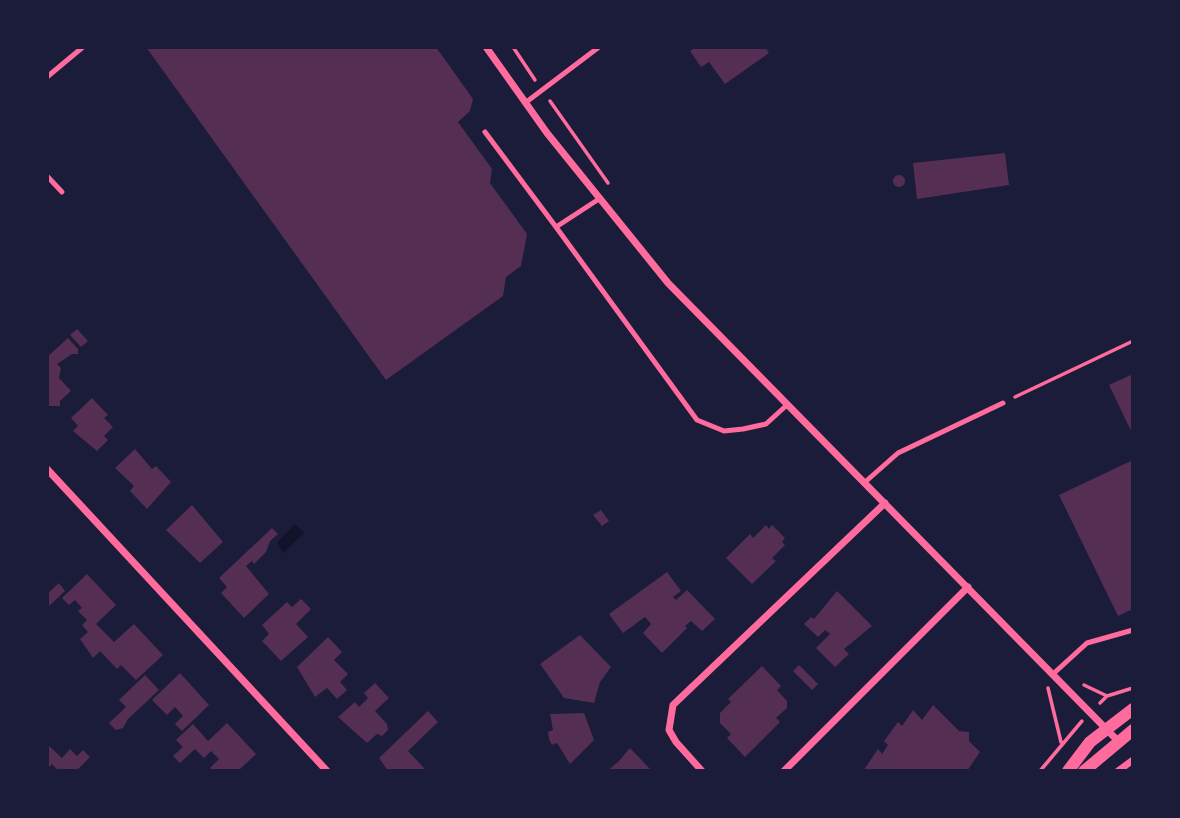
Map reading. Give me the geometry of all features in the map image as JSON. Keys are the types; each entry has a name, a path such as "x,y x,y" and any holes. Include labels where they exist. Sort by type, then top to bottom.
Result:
{"street":[{"path":"486,47 525,103 599,199 668,283 1118,741"},
{"path":"47,469 327,771"},
{"path":"702,771 669,730 673,705 885,503"},
{"path":"784,771 968,587"},
{"path":"1068,771 1076,756 1106,727 1133,709"},
{"path":"1084,771 1133,730"},
{"path":"1118,771 1133,760"}],"lane":[{"path":"47,77 83,47"},
{"path":"525,103 599,47"},
{"path":"485,132 697,420 724,430 743,429 766,424 788,404"},
{"path":"47,176 62,192"},
{"path":"556,227 599,199"},
{"path":"864,483 898,453 1003,403"},
{"path":"1053,674 1087,643 1133,630"}],"path":[{"path":"513,47 612,189"},
{"path":"1003,403 1133,341"},
{"path":"1045,665 1049,699 1061,742 1076,756"}],"shaded area":[{"path":"295,524 304,533 283,553 277,543"}],"building":[{"path":"146,47 436,47 473,99 470,111 458,122 492,169 490,183 527,234 521,266 506,277 503,296 386,380"},
{"path":"696,47 765,47 769,53 725,84 709,62 701,67 690,51"},
{"path":"1005,153 1009,185 917,199 913,163"},
{"path":"899,175 905,181 899,187 893,181"},
{"path":"77,329 88,341 81,347 70,335"},
{"path":"68,338 78,349 78,354 72,354 57,364 61,368 59,378 71,391 60,401 60,406 47,406 47,357"},
{"path":"1133,374 1133,435 1109,385"},
{"path":"92,398 108,415 104,418 113,427 104,436 108,440 97,451 73,431 78,426 71,418"},
{"path":"135,449 152,469 156,466 171,482 147,509 130,491 134,486 115,468"},
{"path":"1133,460 1133,609 1118,616 1059,495"},
{"path":"192,505 223,542 200,563 166,530"},
{"path":"601,510 609,521 602,526 593,515"},
{"path":"766,525 769,529 772,525 785,538 782,542 785,545 772,558 776,561 752,584 726,558 750,534 753,538"},
{"path":"272,528 278,534 270,541 266,552 254,564 252,561 246,566 269,594 244,618 221,593 227,587 219,578"},
{"path":"667,572 681,591 673,597 676,600 687,590 715,619 702,631 691,621 662,653 643,633 651,624 645,617 623,633 609,614"},
{"path":"87,574 116,605 96,624 114,642 134,624 163,655 136,680 121,665 117,669 100,651 93,658 80,639 88,632 82,625 87,620 78,611 82,608 75,600 69,605 62,598"},
{"path":"59,583 65,591 47,608 47,594"},
{"path":"837,591 872,626 844,649 849,654 835,667 816,648 830,634 825,630 818,637 804,624 811,617 814,619"},
{"path":"301,599 311,609 296,624 308,637 281,661 262,641 269,634 262,625 287,602 292,607"},
{"path":"580,635 611,667 600,682 594,703 564,698 540,664"},
{"path":"328,637 342,652 334,660 348,674 340,682 347,690 337,699 327,688 315,697 297,667"},
{"path":"799,665 818,684 812,690 793,671"},
{"path":"762,666 781,686 777,690 787,701 787,708 776,718 780,722 745,757 727,738 731,734 720,723 720,713 731,702 728,699"},
{"path":"180,673 209,705 182,731 175,724 183,716 175,707 167,715 152,700"},
{"path":"145,675 159,690 128,719 123,728 116,730 109,723 126,707 119,700"},
{"path":"375,683 389,698 375,711 387,724 388,730 382,736 377,734 367,743 338,717 355,702 359,707 368,698 364,693"},
{"path":"933,705 959,731 969,732 969,741 980,752 967,771 863,771 878,749 882,754 888,745 884,741 898,722 902,726 913,710 922,720"},
{"path":"428,711 438,722 408,751 425,769 388,771 379,758"},
{"path":"584,713 594,740 570,764 557,743 552,745 549,739 548,732 553,730 550,714"},
{"path":"227,723 256,754 238,771 213,771 210,768 219,759 211,751 204,758 195,749 180,763 173,756 183,747 176,740 193,724 208,741"},
{"path":"47,744 62,758 70,749 77,756 83,750 90,757 76,771 59,771 52,764 47,769"},
{"path":"630,748 652,771 607,771 618,762"}]}
